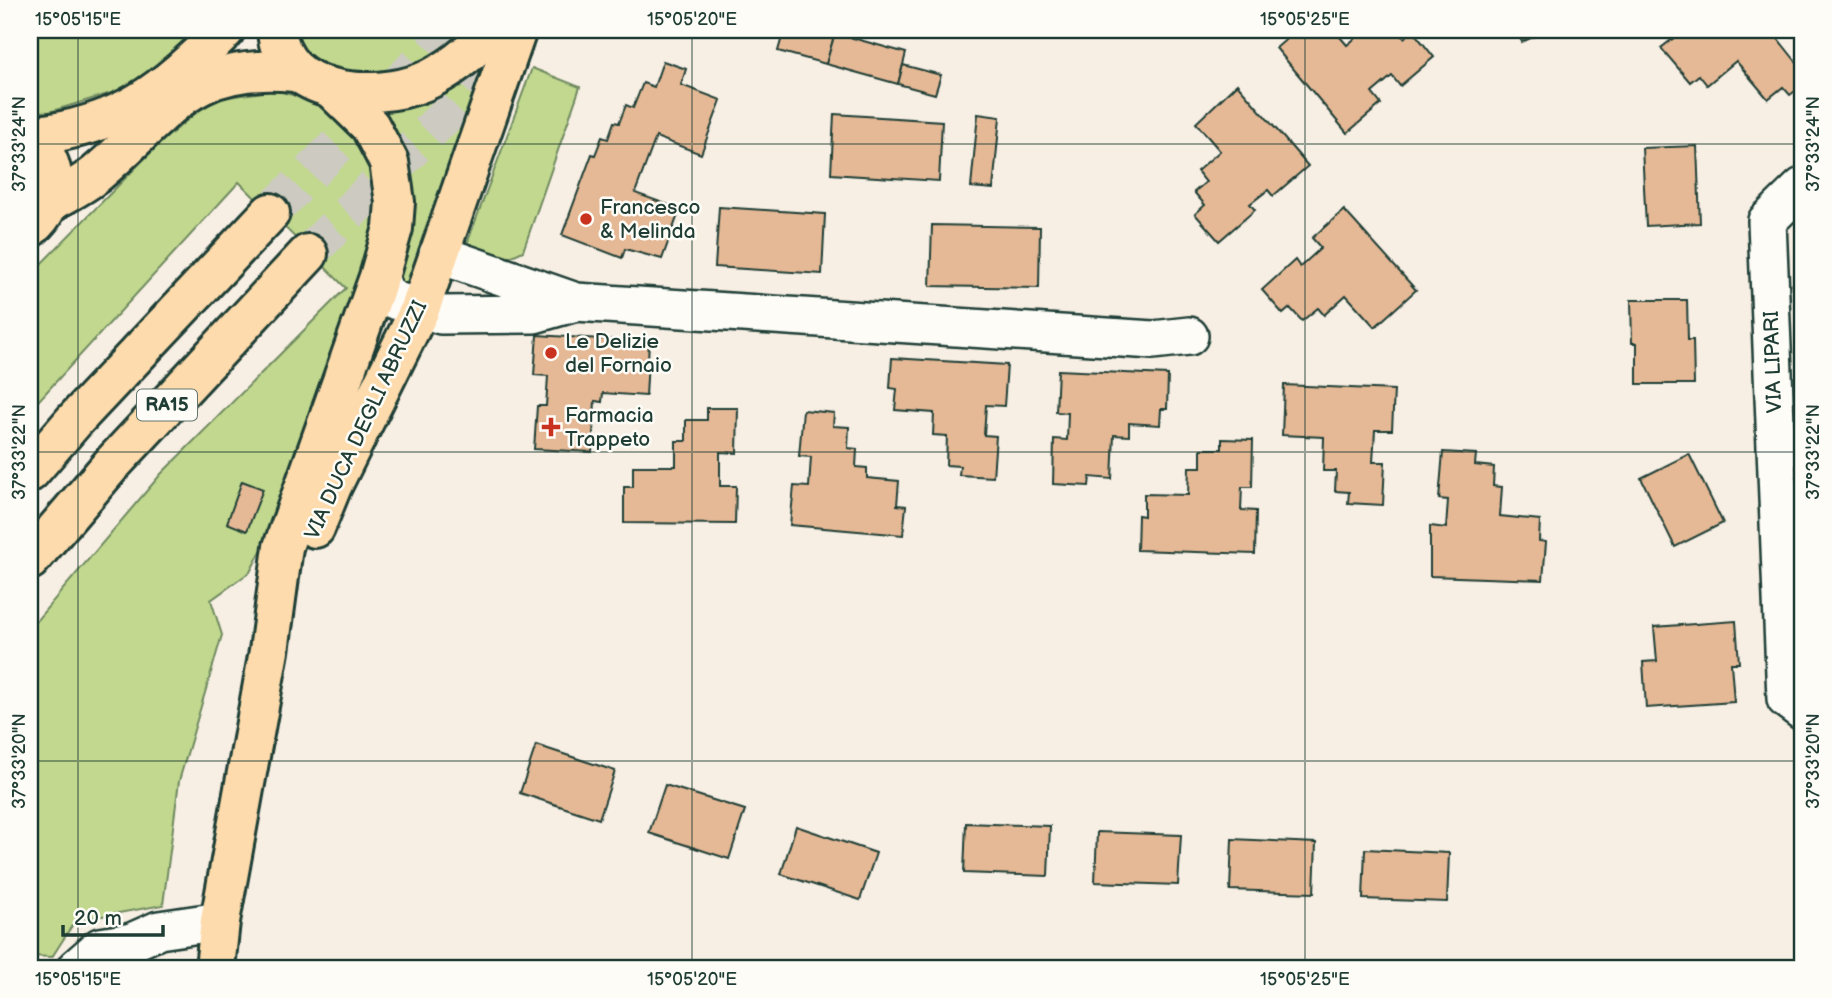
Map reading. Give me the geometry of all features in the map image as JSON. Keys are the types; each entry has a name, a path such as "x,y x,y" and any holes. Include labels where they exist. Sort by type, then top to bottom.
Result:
{"main road":[{"path":"39,216 53,187 50,162 30,136 89,124 137,106 175,79 225,30"},
{"path":"277,30 281,50 295,72"},
{"path":"333,89 388,92 419,84 461,58 491,30"},
{"name":"VIA DUCA DEGLI ABRUZZI","path":"269,651 332,486 420,309 517,30"},
{"path":"39,216 93,177 174,102 209,79 244,70 295,72 333,89 370,126 388,162 395,202 393,228 379,277 283,547 269,651 220,921 215,968"},
{"name":"RA15","path":"30,472 74,421 270,213"},
{"name":"RA15","path":"30,559 112,464 308,254"}],"street":[{"name":"VIA LIPARI","path":"1802,187 1767,221 1786,699 1802,711"},
{"path":"438,254 576,302 1153,340 1189,337"},
{"path":"379,277 385,293 394,300 441,315 534,314 576,302"},
{"path":"105,959 159,930 220,921"}],"green space":[{"path":"30,30 200,30 144,83 49,112 30,111"},
{"path":"293,30 464,30 434,61 411,73 347,75 305,57"},
{"path":"532,68 580,87 523,251 499,262 464,252"},
{"path":"483,82 410,289 397,283 379,109"},
{"path":"276,90 335,108 369,156 380,218 264,545 250,572 211,600 222,635 179,781 163,905 75,921 52,957 30,956 30,628 161,474 346,288 239,182 30,410 30,275 162,141 202,108 222,98"}],"building":[{"path":"784,30 821,30 835,33 826,64 778,51"},
{"path":"1297,30 1304,33 1307,30 1334,30 1347,45 1365,30 1371,30 1375,35 1381,30 1396,30 1404,38 1413,31 1434,57 1400,86 1392,76 1372,93 1381,104 1347,133 1276,48"},
{"path":"1516,30 1549,30 1522,42"},
{"path":"1684,30 1771,30 1802,69 1802,86 1790,95 1783,87 1768,99 1736,61 1707,85 1699,75 1690,82 1661,48"},
{"path":"835,33 906,53 898,84 826,64"},
{"path":"663,61 686,69 681,85 721,100 701,154 656,137 635,193 680,209 662,259 625,249 622,258 562,235 592,154 595,155 602,137 608,139 614,122 619,123 626,105 633,108 643,83 654,87"},
{"path":"903,65 941,75 935,94 898,84"},
{"path":"1237,84 1308,166 1273,196 1268,190 1250,204 1255,210 1219,241 1195,214 1205,205 1194,192 1206,182 1197,171 1220,151 1196,123"},
{"path":"834,114 942,121 939,181 831,174"},
{"path":"978,114 1000,117 993,189 971,187"},
{"path":"1697,146 1700,223 1646,226 1642,148"},
{"path":"719,207 825,214 822,274 715,267"},
{"path":"1344,210 1416,290 1375,327 1346,295 1324,315 1318,308 1302,321 1290,308 1283,314 1262,290 1295,260 1300,267 1321,248 1312,238"},
{"path":"932,225 1040,227 1039,288 930,286"},
{"path":"1631,300 1687,300 1688,340 1693,340 1694,384 1637,384 1637,343 1632,343"},
{"path":"537,335 649,342 646,396 603,393 602,402 595,401 592,452 534,449 537,406 546,406 548,376 534,375"},
{"path":"892,358 1007,365 1004,406 986,405 984,435 996,436 993,477 959,475 960,466 946,465 947,436 933,435 934,413 895,410 897,389 890,388"},
{"path":"1058,370 1168,375 1167,409 1161,409 1160,425 1129,423 1129,436 1114,435 1112,479 1090,477 1089,486 1053,484 1054,439 1067,440 1068,413 1056,412"},
{"path":"1284,385 1394,390 1392,430 1375,430 1373,462 1385,462 1383,505 1348,503 1349,492 1335,491 1336,471 1323,471 1324,437 1282,435"},
{"path":"707,408 738,408 737,453 720,452 720,486 736,486 735,524 624,523 624,487 633,487 633,466 676,466 676,441 686,441 686,420 707,420"},
{"path":"803,410 834,413 833,426 849,427 848,448 857,449 856,467 867,468 867,478 899,481 897,505 906,506 903,535 790,525 794,486 809,487 811,457 799,456"},
{"path":"1222,439 1253,440 1252,487 1242,487 1241,510 1256,511 1255,554 1137,550 1138,515 1144,516 1144,494 1188,495 1189,467 1201,467 1201,449 1222,449"},
{"path":"1443,452 1476,454 1475,465 1494,467 1493,486 1502,487 1500,516 1540,520 1539,541 1546,542 1543,580 1430,576 1430,526 1446,528 1448,500 1439,499"},
{"path":"1689,454 1723,523 1675,547 1641,478"},
{"path":"242,481 263,489 247,531 227,523"},
{"path":"1736,621 1739,663 1731,663 1734,702 1646,708 1643,662 1657,661 1654,627"},
{"path":"536,745 615,771 599,819 520,793"},
{"path":"665,785 745,810 729,859 649,833"},
{"path":"966,823 1050,826 1048,876 964,873"},
{"path":"796,826 876,853 860,900 781,874"},
{"path":"1097,832 1181,835 1178,885 1095,882"},
{"path":"1232,839 1316,843 1314,893 1230,890"},
{"path":"1365,849 1449,853 1447,902 1363,899"}],"tunnel":[{"path":"270,213 452,30"},
{"path":"308,254 516,44"}],"place":[{"name":"Francesco & Melinda","path":"586,219"},
{"name":"Le Delizie del Fornaio","path":"551,353"},
{"name":"Farmacia Trappeto","path":"551,427"}]}
